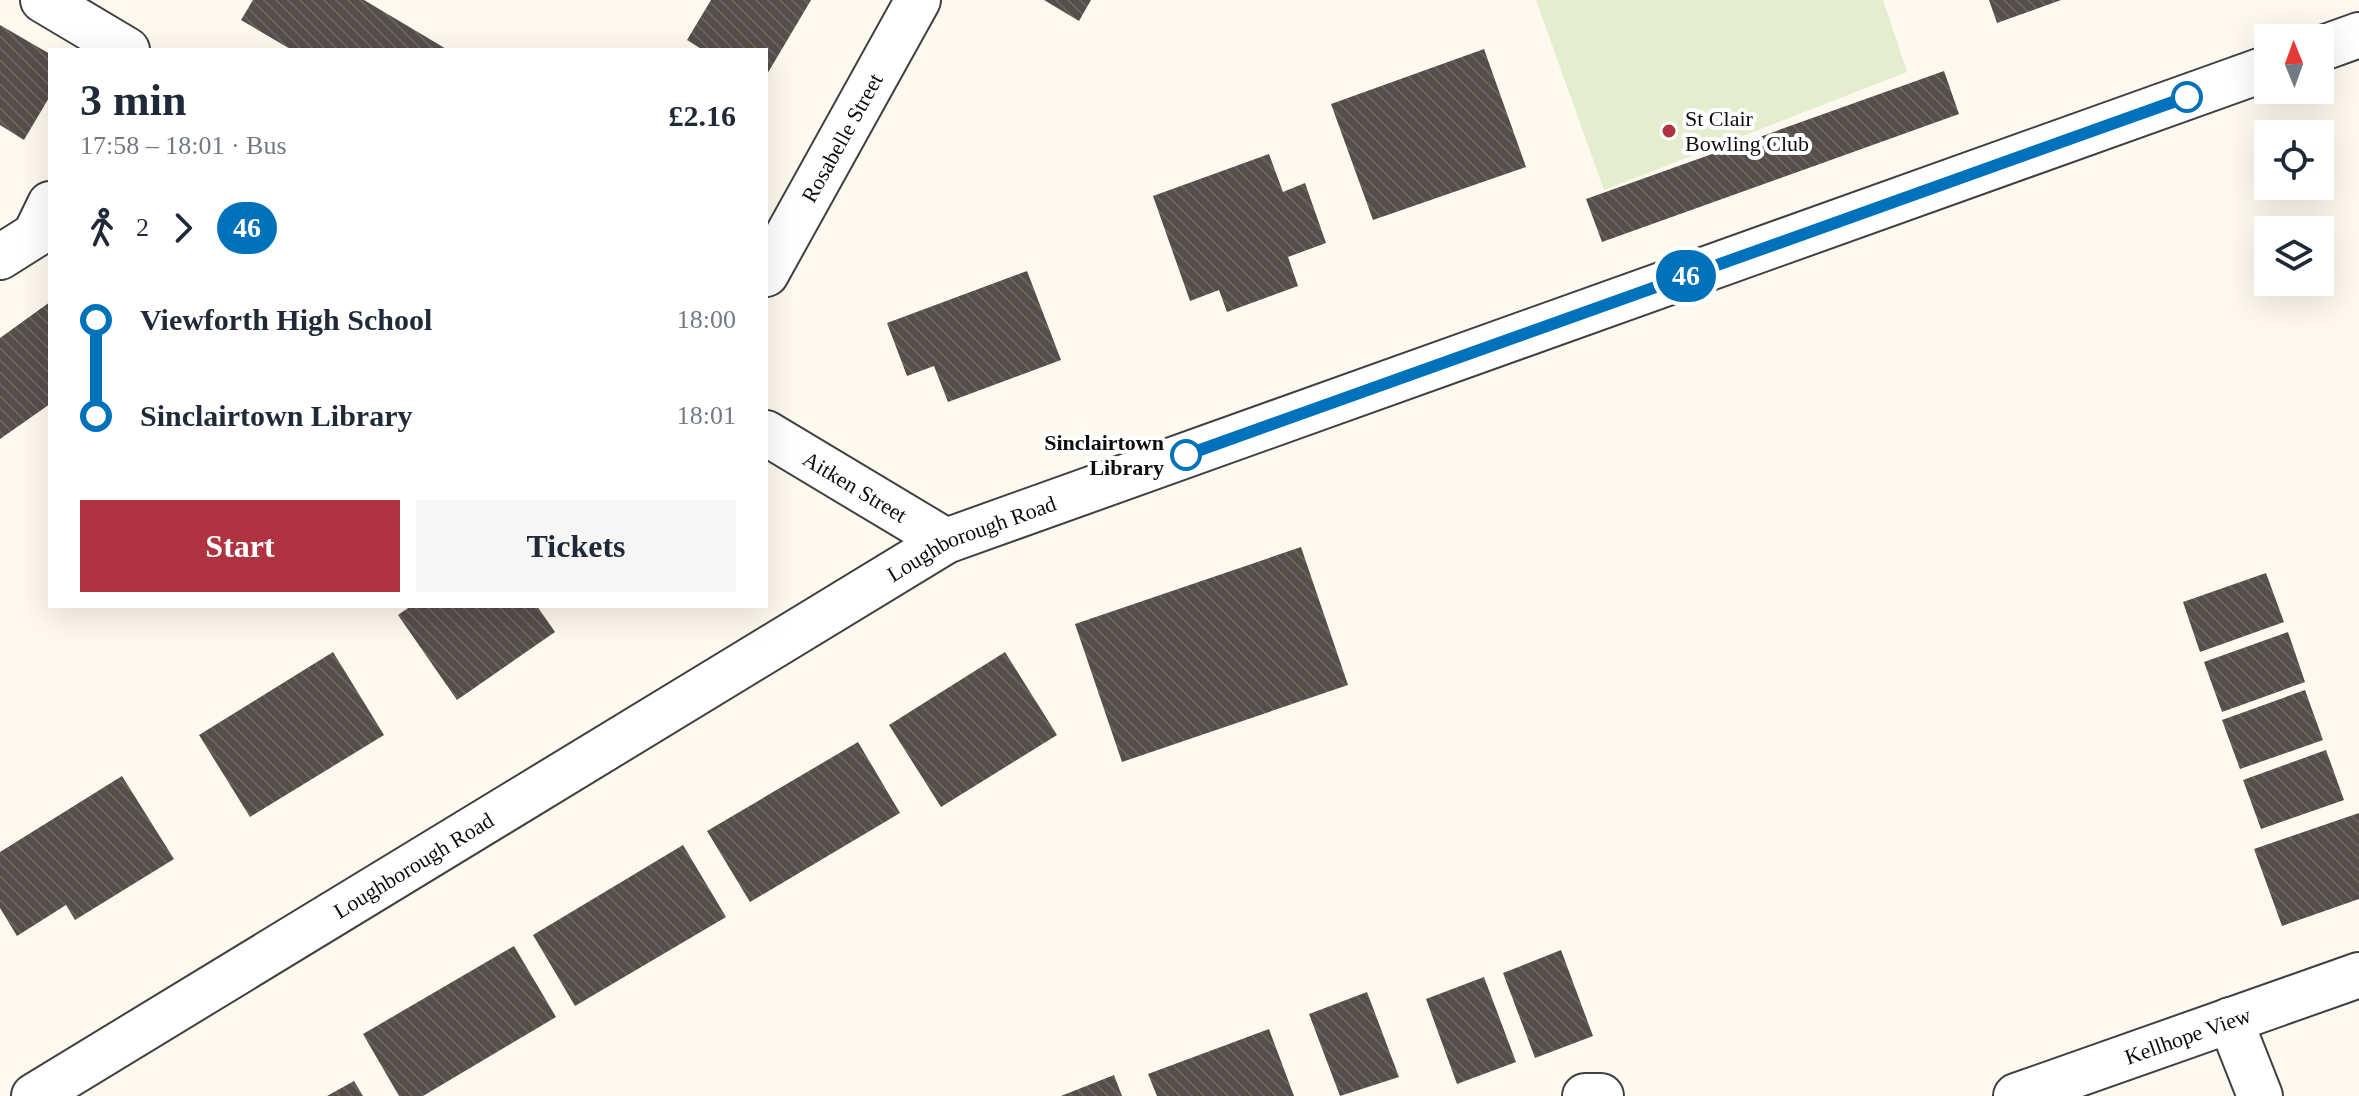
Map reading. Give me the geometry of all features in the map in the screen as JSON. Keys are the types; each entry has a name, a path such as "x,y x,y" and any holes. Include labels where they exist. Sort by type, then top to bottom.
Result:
{"street":[{"path":"43,0 124,48"},
{"name":"Rosabelle Street","path":"768,270 918,0"},
{"path":"2334,44 2359,35"},
{"name":"Loughborough Road","path":"34,1096 946,541 2254,73"},
{"path":"0,257 35,235 48,208"},
{"name":"Aitken Street","path":"768,434 946,541"},
{"name":"Kellhope View","path":"2016,1096 2359,975"},
{"path":"2230,1020 2260,1096"},
{"path":"1585,1096 1601,1096"}],"green space":[{"name":"St Clair Bowling Club","path":"1536,0 1883,0 1907,72 1604,190"}],"building":[{"path":"253,0 364,0 445,48 289,48 241,20"},
{"path":"711,0 811,0 768,73 768,48 700,48 687,40"},
{"path":"1044,0 1091,0 1079,21"},
{"path":"1989,0 2061,0 1997,23"},
{"path":"0,25 48,53 48,99 24,140 0,125"},
{"path":"1484,49 1526,167 1373,220 1331,104"},
{"path":"1944,71 1959,114 1602,242 1586,199"},
{"path":"1269,154 1283,192 1305,183 1326,243 1288,257 1298,286 1227,312 1219,290 1190,301 1153,196"},
{"path":"1027,271 1061,360 948,402 934,366 907,376 887,323"},
{"path":"48,303 48,405 0,439 0,338"},
{"path":"1301,547 1348,685 1122,762 1075,624"},
{"path":"2266,573 2284,622 2200,652 2183,602"},
{"path":"408,608 538,608 555,632 457,700 398,615"},
{"path":"2288,632 2305,682 2222,712 2204,662"},
{"path":"333,652 384,735 250,817 199,735"},
{"path":"1005,652 1057,735 941,807 889,725"},
{"path":"2305,690 2323,740 2240,769 2222,720"},
{"path":"858,742 900,813 750,902 707,831"},
{"path":"2326,750 2344,800 2261,829 2243,780"},
{"path":"122,776 174,859 75,920 66,905 17,936 0,908 0,852"},
{"path":"2359,813 2359,899 2282,926 2254,849"},
{"path":"683,845 726,917 575,1006 533,935"},
{"path":"514,946 556,1017 423,1096 399,1096 363,1034"},
{"path":"1561,950 1593,1036 1535,1058 1503,973"},
{"path":"1484,977 1516,1062 1457,1084 1426,999"},
{"path":"1367,992 1399,1077 1340,1096 1309,1014"},
{"path":"1269,1029 1294,1096 1157,1096 1148,1074"},
{"path":"1114,1075 1122,1096 1061,1096"},
{"path":"354,1081 363,1096 327,1096"}],"bus line":[{"name":"46","path":"1186,455 2187,97"}],"place":[{"name":"St Clair Bowling Club","path":"1669,131"},
{"name":"Sinclairtown Library","path":"1186,455"}]}
